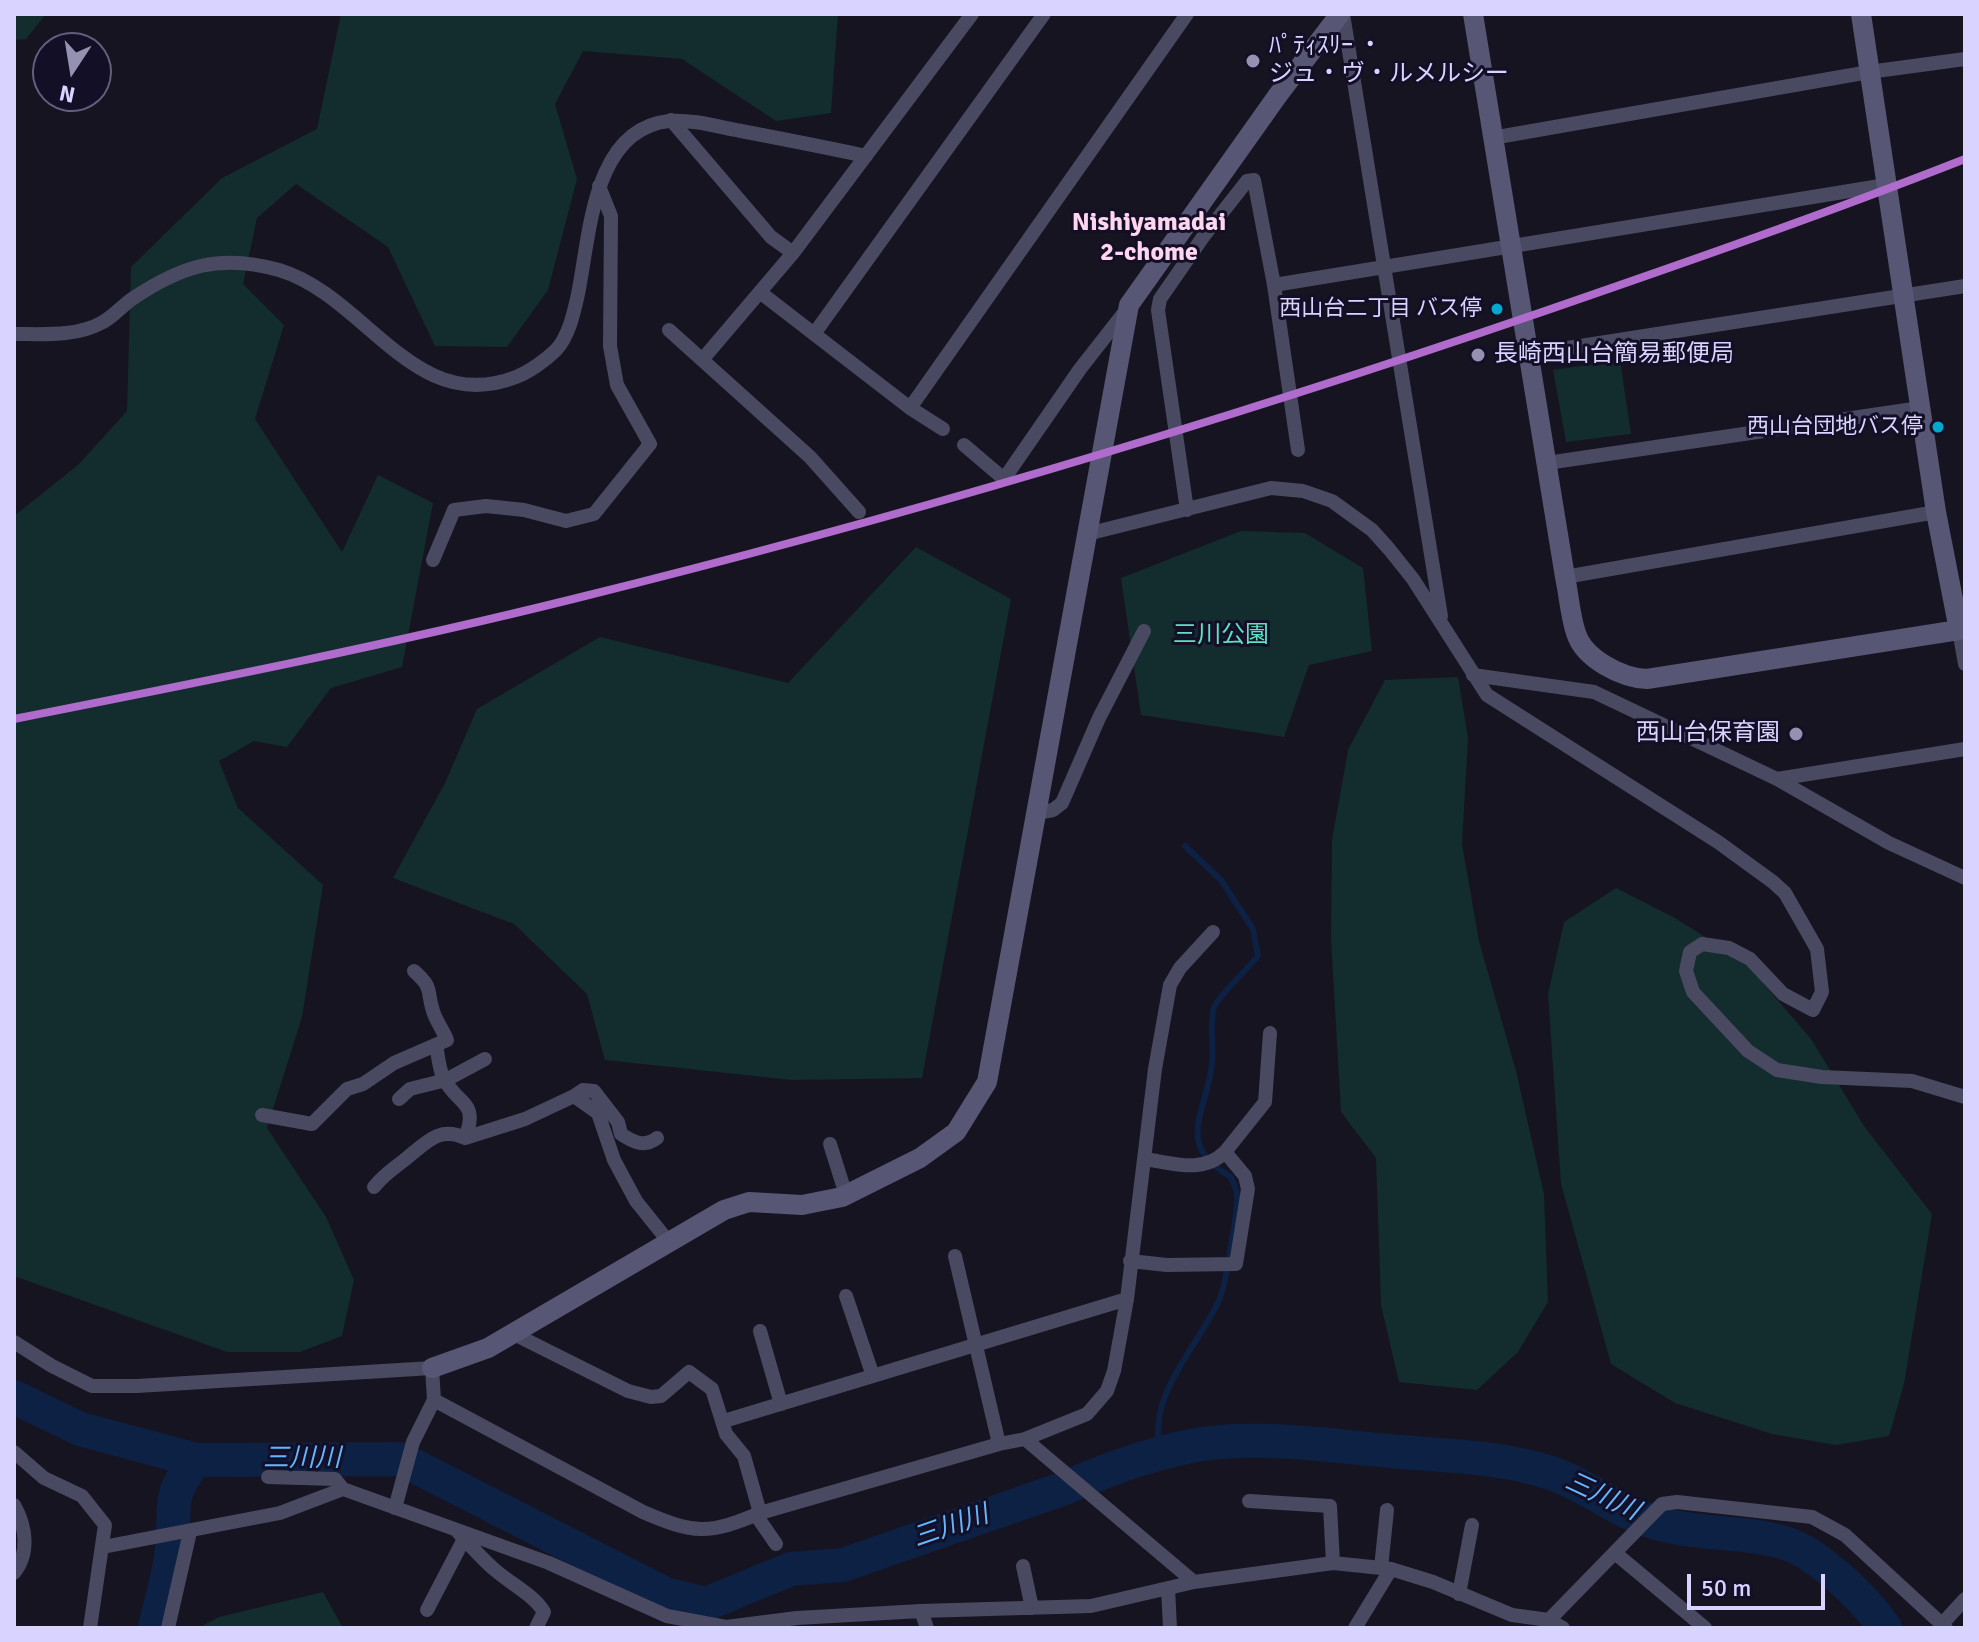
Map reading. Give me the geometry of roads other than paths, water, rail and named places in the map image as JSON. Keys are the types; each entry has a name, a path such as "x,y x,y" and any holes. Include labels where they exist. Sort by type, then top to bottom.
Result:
{"street":[{"path":"702,360 793,253 972,14"},
{"path":"814,334 1044,14"},
{"path":"910,408 1187,14"},
{"path":"1342,14 1442,624"},
{"path":"964,445 1004,479 1278,95 1342,14"},
{"path":"1473,14 1565,577 1577,636 1584,647 1610,667 1634,678 1647,679 1962,629"},
{"path":"1861,14 1936,512 1962,629 1965,664"},
{"path":"1492,138 1869,72 1965,59"},
{"path":"14,334 66,333 103,323 130,301 172,275 211,261 281,270 348,309 412,365 434,378 461,384 486,384 516,377 557,349 575,310 599,186 613,156 624,142 647,125 671,120 707,125 866,156"},
{"path":"671,120 771,237 793,253"},
{"path":"1187,510 1158,310 1160,299 1247,181 1254,180 1274,285 1298,450"},
{"path":"1274,285 1886,185"},
{"path":"433,560 454,510 499,507 566,521 594,514 650,444 617,385 610,346 611,216 599,186"},
{"path":"1529,354 1965,286"},
{"path":"761,293 910,408 943,429"},
{"path":"14,1342 92,1386 432,1368 488,1348 724,1210 749,1202 802,1205 846,1195 920,1158 956,1132 987,1082 1129,305"},
{"path":"669,330 810,457 859,512"},
{"path":"1547,463 1920,408"},
{"path":"1087,534 1271,488 1303,491 1332,501 1372,530 1389,549 1487,695 1718,842 1785,893 1817,949 1822,992 1813,1010 1783,994 1750,959 1729,948 1702,944 1690,952 1686,971 1693,992 1748,1051 1777,1070 1822,1077 1912,1081 1965,1097"},
{"path":"1565,577 1936,512"},
{"path":"1037,813 1053,810 1062,803 1099,718 1144,631"},
{"path":"1594,692 1610,667"},
{"path":"1473,675 1594,692 1777,779 1889,843 1965,878"},
{"path":"1777,779 1965,749"},
{"path":"434,1400 643,1512 678,1527 697,1531 733,1524 758,1514 1025,1439 1087,1414 1107,1391 1114,1371 1127,1299 1155,1069 1170,985 1180,968 1213,932"},
{"path":"262,1115 312,1124 347,1089 363,1084 394,1063 447,1040 434,1015 431,992 426,982 414,971"},
{"path":"1145,1159 1200,1167 1221,1156 1265,1102 1270,1033"},
{"path":"436,1045 446,1080 471,1111 472,1121 465,1138"},
{"path":"399,1099 410,1089 446,1080 485,1059"},
{"path":"374,1187 387,1171 428,1140 451,1132 465,1138 525,1119 583,1090 594,1091 618,1122 621,1134 641,1144 649,1144 657,1138"},
{"path":"574,1096 598,1113 614,1160 636,1201 668,1241"},
{"path":"830,1144 846,1195"},
{"path":"1130,1261 1167,1265 1236,1264 1248,1189 1245,1176 1221,1156"},
{"path":"955,1256 999,1444"},
{"path":"846,1296 873,1376"},
{"path":"724,1421 1127,1299"},
{"path":"760,1331 781,1404"},
{"path":"512,1333 642,1396 661,1396 689,1372 712,1389 726,1434 744,1456 758,1514 776,1544"},
{"path":"395,1508 413,1442 434,1400 432,1368"},
{"path":"1025,1439 1194,1582"},
{"path":"14,1452 44,1478 82,1496 105,1525 90,1628"},
{"path":"268,1477 335,1479 343,1489 460,1534 549,1563 680,1623 726,1627 797,1618 1091,1606 1194,1582 1333,1563 1386,1569 1433,1582 1512,1615 1549,1620 1563,1628"},
{"path":"103,1547 280,1513 343,1489"},
{"path":"1249,1501 1330,1506 1333,1563"},
{"path":"1549,1620 1662,1504 1702,1505 1812,1517 1845,1535 1944,1626 1965,1599"},
{"path":"14,1505 26,1538 14,1573"},
{"path":"1355,1628 1386,1569 1387,1510"},
{"path":"1459,1594 1472,1525"},
{"path":"168,1628 187,1532"},
{"path":"427,1610 460,1534"},
{"path":"460,1534 491,1567 519,1591 538,1602 544,1612 536,1628"},
{"path":"1615,1553 1705,1628"},
{"path":"1023,1566 1032,1608"},
{"path":"1168,1588 1170,1628"},
{"path":"921,1611 927,1628"}],"waterway":[{"path":"1162,1455 1158,1434 1166,1393 1220,1298 1236,1213 1237,1194 1231,1177 1213,1165 1198,1140 1198,1126 1212,1063 1214,1007 1258,956 1253,929 1221,880 1185,846"},
{"name":"三川川","path":"14,1397 80,1429 196,1460 401,1459 665,1594 706,1604 791,1569 843,1565 1141,1459 1201,1444 1265,1441 1496,1460 1551,1473 1631,1514 1660,1524 1785,1543 1826,1567 1866,1604 1885,1628"},
{"path":"155,1628 171,1558 174,1501 180,1483 196,1460"}],"place":[{"name":"ﾊﾟﾃｨｽﾘｰ ・ ジュ・ヴ・ルメルシー","path":"1253,61"},
{"name":"西山台二丁目 バス停","path":"1497,309"},
{"name":"長崎西山台簡易郵便局","path":"1478,355"},
{"name":"西山台団地バス停","path":"1938,427"},
{"name":"西山台保育園","path":"1796,734"}],"district":[{"name":"Nishiyamadai 2-chome","path":"1149,238"}],"park label":[{"name":"三川公園","path":"1221,636"}]}
